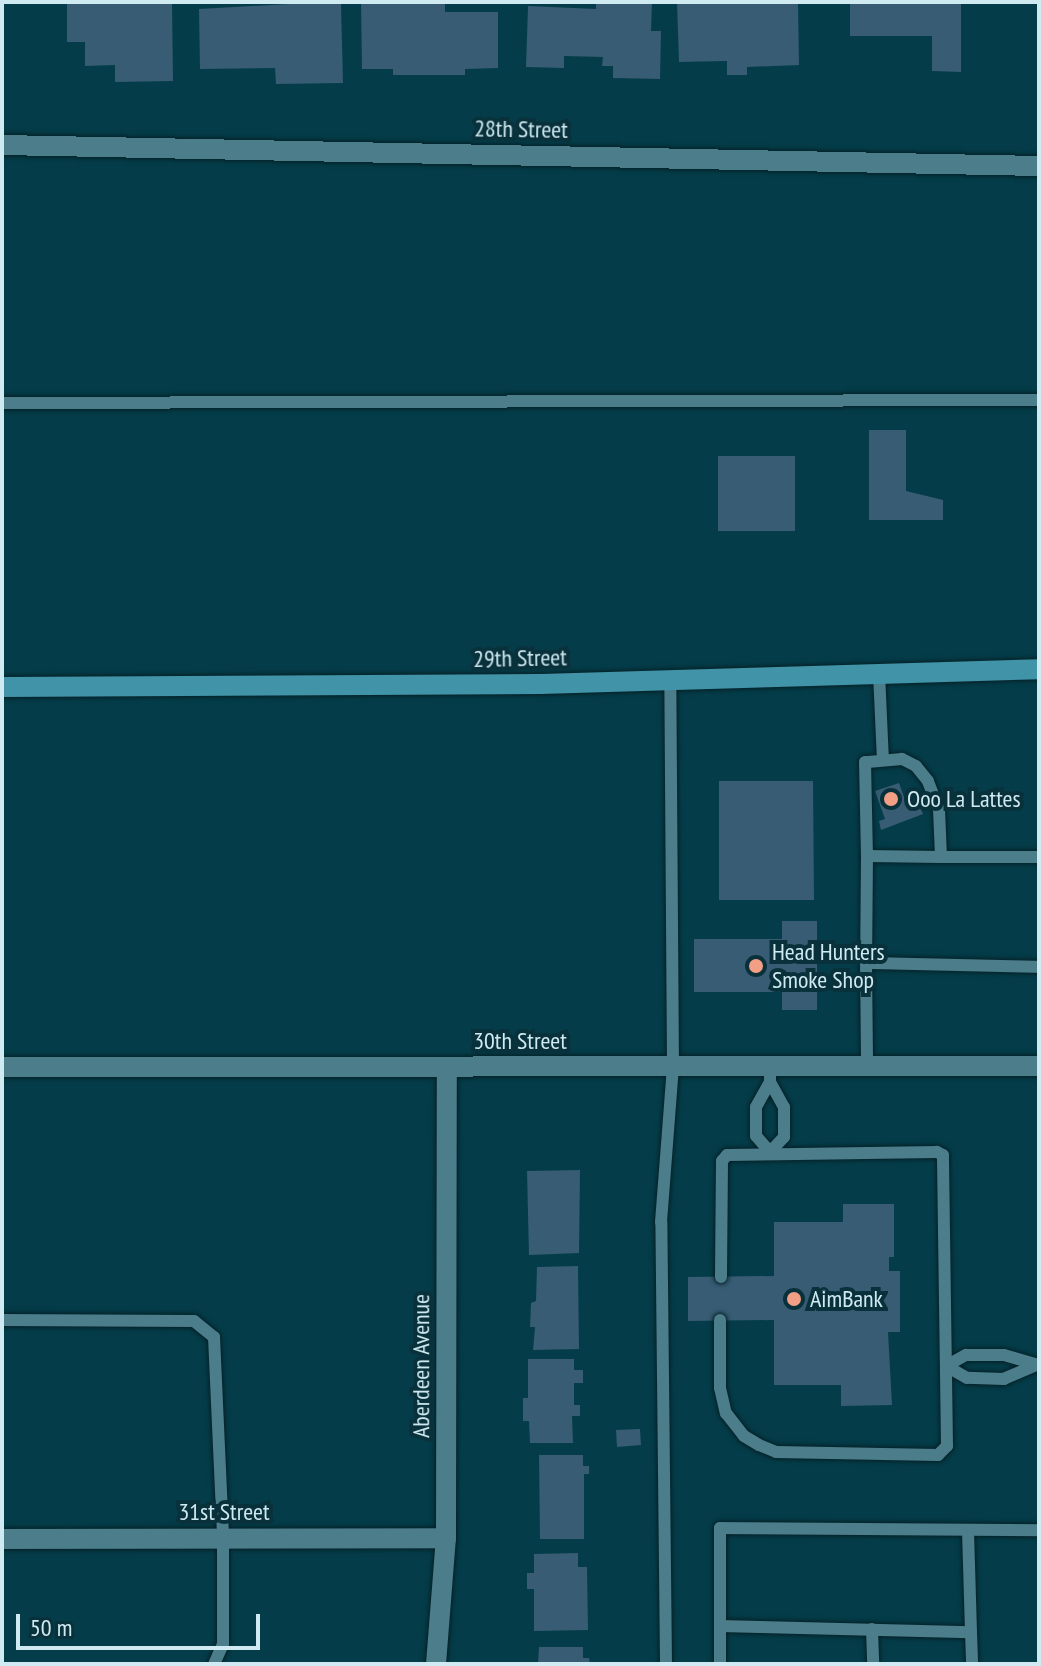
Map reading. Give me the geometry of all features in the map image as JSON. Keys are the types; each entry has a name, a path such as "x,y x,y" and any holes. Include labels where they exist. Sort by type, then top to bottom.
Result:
{"street":[{"name":"28th Street","path":"2,145 1039,166"},
{"name":"29th Street","path":"2,687 670,680 1039,669"},
{"name":"30th Street","path":"2,1067 673,1066 770,1074 867,1066 1039,1066"},
{"name":"Aberdeen Avenue","path":"436,1664 446,1538 447,1067"},
{"name":"31st Street","path":"2,1539 446,1538"}],"lane":[{"path":"2,403 1039,400"},
{"path":"879,673 883,760"},
{"path":"666,1664 661,1222 673,1066 670,680"},
{"path":"867,1066 865,762 902,759 916,766 928,781 939,810 941,857"},
{"path":"867,856 1039,857"},
{"path":"866,963 1039,967"},
{"path":"770,1074 756,1107 756,1136 770,1152"},
{"path":"770,1074 784,1107 784,1137 770,1152"},
{"path":"720,1320 720,1388 726,1413 744,1436 776,1452 938,1455 947,1446 943,1155 937,1152 734,1152 722,1161 721,1277"},
{"path":"2,1320 194,1321 214,1337 223,1538 223,1644 214,1664"},
{"path":"946,1366 966,1355 1004,1355 1037,1366"},
{"path":"946,1366 967,1378 1004,1379 1037,1366"},
{"path":"720,1664 720,1528 1039,1530"},
{"path":"968,1530 972,1664"},
{"path":"720,1626 971,1632"},
{"path":"872,1629 873,1664"}],"building":[{"path":"67,2 172,2 173,81 115,82 115,65 85,66 85,42 67,42"},
{"path":"361,2 445,2 445,12 498,12 498,68 465,69 465,75 393,75 393,69 362,69"},
{"path":"596,2 652,2 651,31 661,31 660,79 613,78 613,66 602,66 603,57 564,56 564,68 526,67 528,6 596,9"},
{"path":"677,2 798,2 799,65 747,67 747,75 727,75 727,61 679,62"},
{"path":"850,2 961,2 961,72 932,71 932,36 850,36"},
{"path":"341,3 343,83 276,84 275,68 200,69 199,9"},
{"path":"869,430 906,430 906,491 943,500 943,520 869,520"},
{"path":"718,456 795,456 795,531 718,531"},
{"path":"719,781 813,781 814,900 719,900"},
{"name":"Ooo La Lattes","path":"899,783 909,811 920,807 923,814 881,830 879,821 885,819 875,791"},
{"name":"Head Hunters Smoke Shop","path":"782,921 817,921 817,1010 782,1010 782,992 694,992 694,939 782,939"},
{"path":"580,1170 579,1253 529,1255 527,1171"},
{"name":"AimBank","path":"843,1204 894,1204 894,1257 889,1257 889,1271 900,1271 900,1332 888,1332 892,1405 841,1406 841,1385 774,1385 774,1320 688,1321 688,1277 774,1276 774,1222 843,1222"},
{"path":"578,1266 579,1349 533,1350 535,1327 530,1327 531,1303 536,1301 537,1267"},
{"path":"528,1359 574,1359 574,1370 583,1370 583,1383 574,1383 574,1405 580,1405 580,1416 572,1416 573,1443 530,1443 529,1421 523,1421 523,1398 528,1398"},
{"path":"640,1429 641,1445 617,1447 616,1430"},
{"path":"539,1455 583,1455 583,1466 589,1466 589,1474 584,1474 584,1539 540,1539"},
{"path":"578,1553 578,1567 587,1567 588,1630 534,1631 534,1589 527,1589 527,1573 534,1573 534,1554"},
{"path":"539,1647 583,1647 583,1658 589,1658 590,1664 538,1664"}],"place":[{"name":"Ooo La Lattes","path":"891,799"},
{"name":"Head Hunters Smoke Shop","path":"756,966"},
{"name":"AimBank","path":"794,1299"}]}
